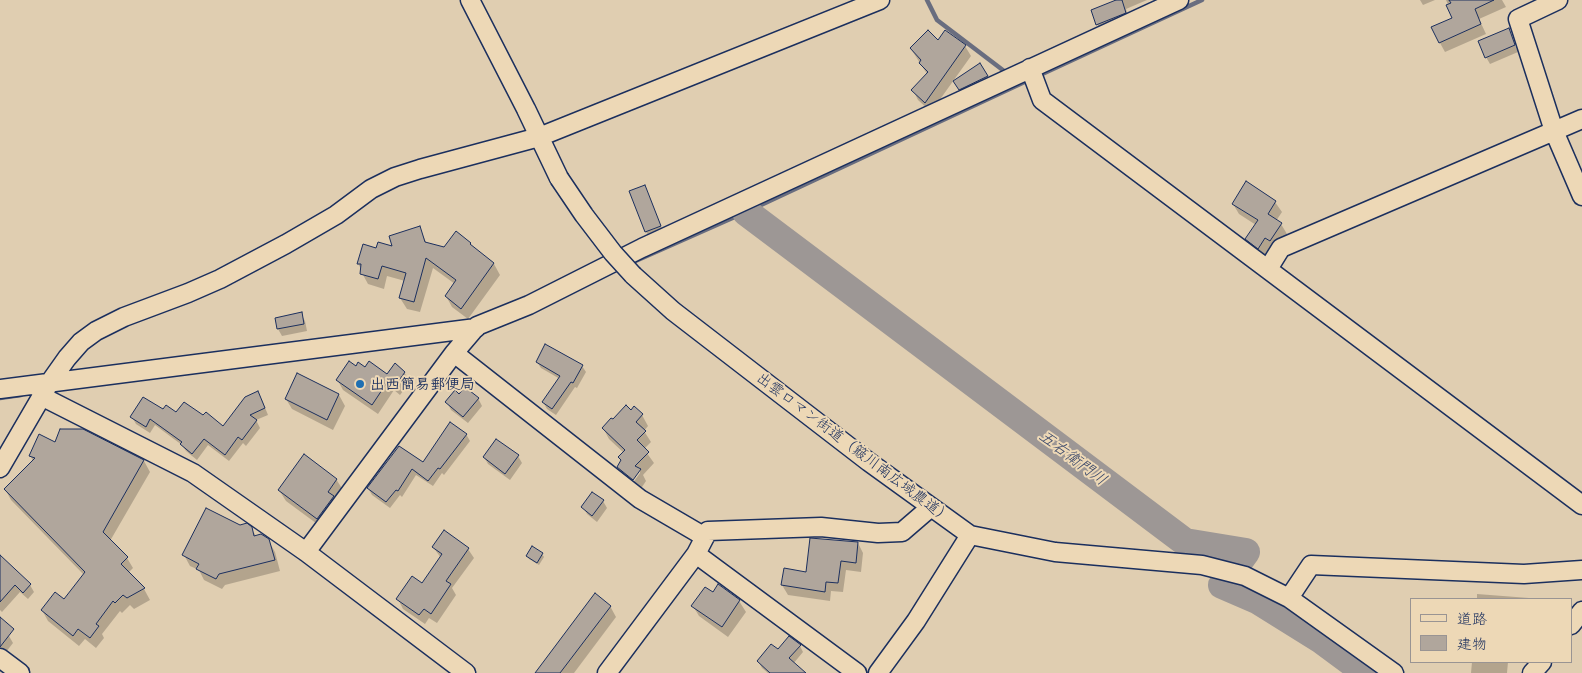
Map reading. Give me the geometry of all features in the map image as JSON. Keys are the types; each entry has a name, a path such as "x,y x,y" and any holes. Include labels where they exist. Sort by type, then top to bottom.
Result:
{"street":[{"name":"出雲ロマン街道（簸川南広域農道）","path":"470,0 559,178 613,253 633,275 673,310 869,462 970,535 1054,552 1202,564 1245,576 1289,598 1394,673"},
{"path":"0,468 45,389 81,342 96,331 124,317 220,279 336,215 370,189 395,177 420,168 539,137 880,0"},
{"path":"0,389 45,389 476,328 529,305 642,248 1179,0"},
{"path":"1558,0 1518,19 1554,131 1581,189"},
{"path":"1030,68 1042,100 1582,505"},
{"path":"1268,270 1281,248 1582,119"},
{"path":"306,552 454,353 476,328"},
{"path":"454,353 640,499 705,537"},
{"path":"45,389 193,473 306,552 466,673"},
{"path":"606,673 696,554 708,531 821,527 878,533 902,532 931,507"},
{"path":"878,673 916,621 970,535"},
{"path":"696,554 858,673"},
{"path":"1289,598 1311,565 1524,574 1582,570"},
{"path":"1572,625 1582,611"},
{"path":"0,658 20,673"},
{"path":"1532,673 1541,663"}],"building":[{"path":"1116,0 1122,0 1126,13 1096,25 1091,10"},
{"path":"1449,0 1494,0 1475,9 1481,24 1439,43 1431,27 1452,18 1446,5 1451,3"},
{"path":"1509,28 1515,45 1485,58 1478,41"},
{"path":"928,30 938,40 945,30 966,45 925,103 911,90 928,72 919,63 921,60 910,48"},
{"path":"980,63 988,76 959,90 953,81"},
{"path":"1246,181 1276,201 1268,214 1282,223 1270,241 1265,238 1258,249 1245,239 1258,220 1232,204"},
{"path":"645,185 661,226 645,232 629,191"},
{"path":"420,226 425,242 444,247 456,231 494,263 461,309 445,296 456,280 426,258 414,302 399,298 406,273 382,266 378,279 360,274 361,264 357,264 363,244 376,248 378,242 392,246 389,236"},
{"path":"302,312 304,324 277,329 275,318"},
{"path":"545,344 583,365 573,383 571,382 552,409 542,402 560,376 536,362"},
{"path":"349,361 356,366 358,362 365,367 369,361 387,374 395,363 405,372 395,386 388,381 372,405 336,380"},
{"path":"297,373 339,394 327,420 285,399"},
{"path":"465,387 479,398 463,417 445,402 455,390 459,394"},
{"path":"258,391 265,408 250,415 257,420 242,440 238,437 225,455 204,439 192,454 180,444 182,442 150,419 146,427 130,417 143,397 163,409 166,405 176,412 184,402 203,415 206,412 223,426 245,397"},
{"path":"626,405 631,410 634,406 643,414 636,422 646,431 637,440 649,452 635,466 641,469 633,480 617,467 621,460 618,457 625,450 602,428"},
{"path":"450,422 467,434 440,469 438,468 428,481 412,469 398,491 396,490 386,502 367,488 399,446 423,462"},
{"path":"60,429 83,429 144,460 103,532 128,557 121,564 145,588 127,598 123,595 115,603 113,601 96,624 99,626 90,638 78,629 73,636 41,610 55,592 64,599 85,572 4,489 35,458 29,456 39,434 55,442"},
{"path":"496,439 519,455 505,474 483,457"},
{"path":"304,454 337,479 328,492 334,496 317,519 278,490"},
{"path":"592,492 604,500 592,516 581,507"},
{"path":"206,508 240,525 247,523 252,527 254,536 261,534 269,539 275,560 219,574 216,579 196,569 199,564 182,555"},
{"path":"444,530 469,548 446,581 451,584 431,614 424,609 419,615 396,599 412,576 422,583 442,554 432,547"},
{"path":"810,538 858,542 856,563 841,561 838,583 826,582 825,592 781,585 784,568 806,572"},
{"path":"532,546 543,553 537,563 526,556"},
{"path":"0,555 31,584 23,593 15,585 0,602"},
{"path":"718,584 740,600 722,627 691,606 705,587 713,592"},
{"path":"595,593 611,606 560,673 535,673"},
{"path":"0,617 14,629 0,647"},
{"path":"789,636 801,645 789,658 806,673 770,673 757,661 771,644 778,649"}],"waterway":[{"path":"927,0 937,20 1008,74"},
{"path":"1038,76 1202,0"},
{"path":"631,263 746,212 1031,79"},
{"name":"五右衛門川","path":"746,212 1185,542 1246,552 1222,585 1259,601 1320,639 1366,673"},
{"path":"0,398 21,395"}],"place":[{"name":"出西簡易郵便局","path":"360,384"}]}
